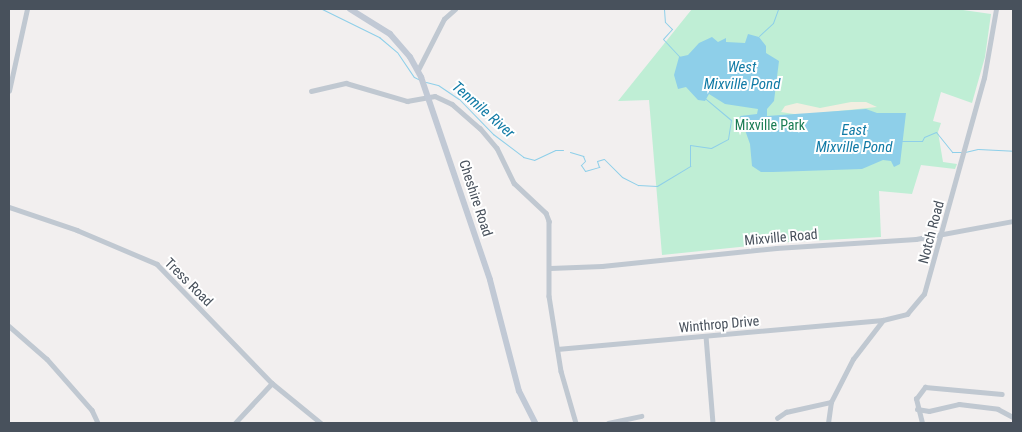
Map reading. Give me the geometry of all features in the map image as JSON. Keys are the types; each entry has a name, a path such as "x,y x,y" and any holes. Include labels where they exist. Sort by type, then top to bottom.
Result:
{"main road":[{"name":"Cheshire Road","path":"350,9 390,34 418,70 423,80 490,280 519,391 535,423"}],"street":[{"path":"9,91 27,9"},
{"path":"418,70 426,60 444,19 455,9"},
{"name":"Notch Road","path":"883,320 908,314 916,307 931,276 989,57 996,9"},
{"path":"311,91 346,83 407,101 435,96 452,104 480,128 497,148 514,183 546,212 549,221 549,296 557,349 576,423"},
{"name":"Tress Road","path":"9,207 77,230 157,264 272,383 321,423"},
{"name":"Mixville Road","path":"550,268 602,266 776,248 941,235 1013,221"},
{"path":"828,423 831,402 853,359 883,320"},
{"name":"Winthrop Drive","path":"557,349 883,320"},
{"path":"9,326 47,359 89,407 98,423"},
{"path":"706,336 713,423"},
{"path":"236,423 272,383"},
{"path":"922,423 917,410 917,396 926,387 1002,394"},
{"path":"777,418 786,412 831,402"},
{"path":"917,410 929,410 959,404 998,409 1013,417"},
{"path":"608,423 641,416"}],"green space":[{"name":"Mixville Park","path":"692,9 956,9 991,14 985,57 972,103 941,92 933,121 941,123 938,132 943,162 957,164 955,169 921,165 912,194 879,191 881,237 789,242 662,255 649,100 618,101"}],"sand":[{"path":"851,102 866,102 877,107 800,115 781,112 785,106 797,103 820,108"}],"water":[{"path":"748,34 759,37 766,46 766,53 779,61 774,101 767,109 767,116 866,109 877,113 906,113 900,164 894,167 891,161 883,160 862,169 773,172 761,172 752,166 750,144 740,116 757,114 758,109 725,104 709,94 705,101 698,100 686,87 678,89 674,75 679,57 688,55 699,43 712,37 718,42 726,38 726,42 745,43"}],"waterway":[{"name":"Tenmile River","path":"322,9 379,37 397,52 414,77 420,80"},
{"path":"664,9 665,22 672,29 663,39 680,57"},
{"path":"759,36 773,23 778,9"},
{"name":"Tenmile River","path":"426,82 438,85 459,99 493,134 523,157 534,160 555,150 563,150"},
{"name":"Tenmile River","path":"570,152 583,156 585,161 581,165 585,171 599,167 597,161 604,159 622,177 638,185 657,186 690,166 690,145 711,148 728,139 731,120 706,99"},
{"name":"Tenmile River","path":"902,141 922,141 924,137 936,132 952,152 961,152"},
{"name":"Tenmile River","path":"965,152 978,149 1013,151"}],"water label":[{"name":"West Mixville Pond","path":"742,76"},
{"name":"East Mixville Pond","path":"854,138"}]}
